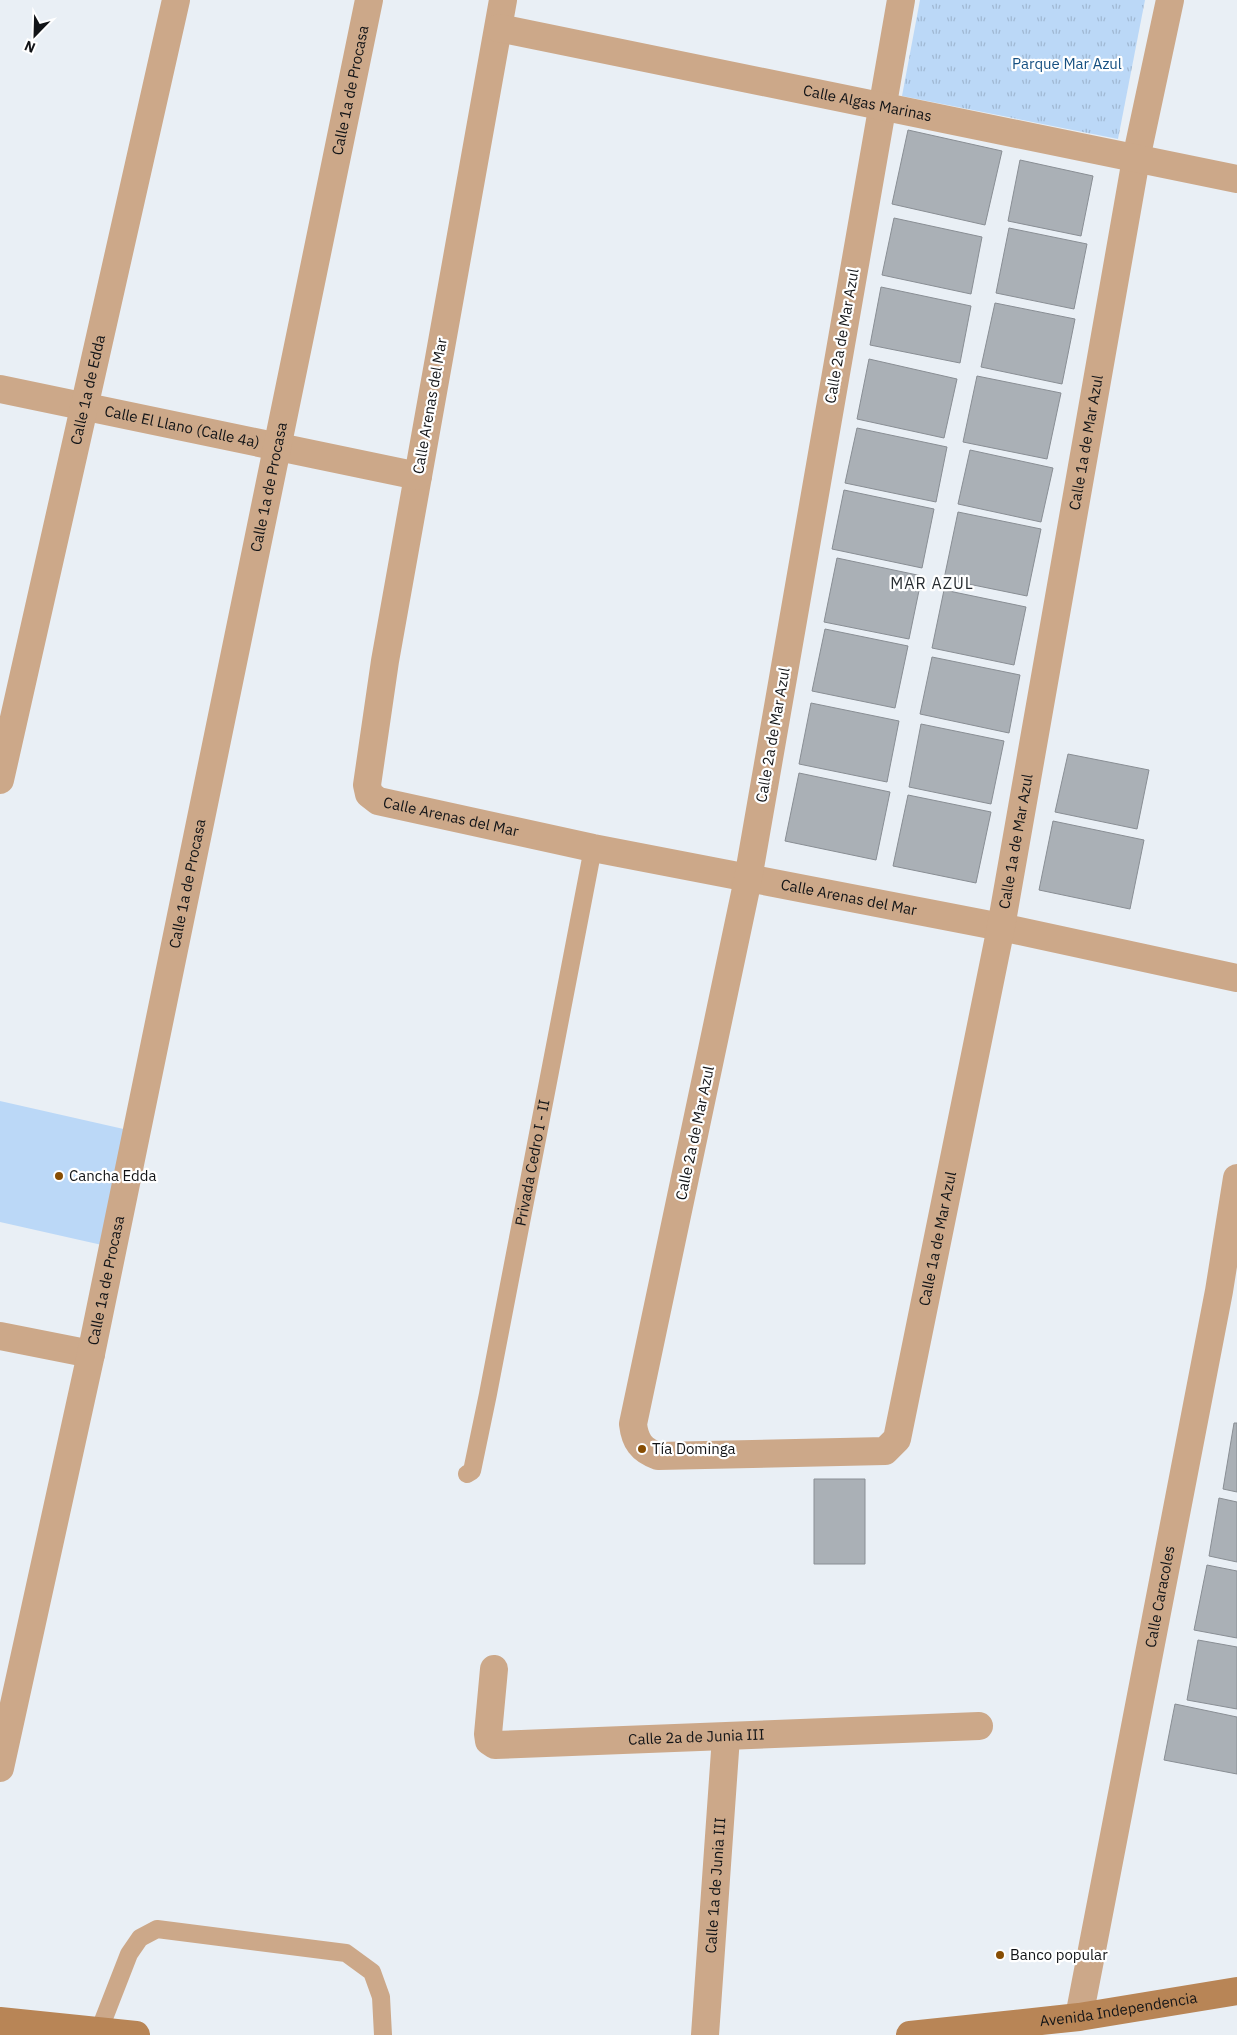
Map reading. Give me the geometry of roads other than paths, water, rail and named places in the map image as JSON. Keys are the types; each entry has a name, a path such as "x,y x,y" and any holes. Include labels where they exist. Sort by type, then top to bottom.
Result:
{"main road":[{"name":"Avenida Independencia","path":"910,2035 1079,2017 1237,1992"},
{"path":"0,2021 136,2035"}],"street":[{"name":"Calle 1a de Edda","path":"0,780 176,0"},
{"name":"Calle 1a de Procasa","path":"0,1768 91,1354 369,0"},
{"name":"Calle Arenas del Mar","path":"503,0 383,671 367,785 369,794 378,801 593,848 1001,927 1237,978"},
{"name":"Calle 2a de Mar Azul","path":"658,1456 644,1451 635,1437 633,1424 748,879 901,0"},
{"name":"Calle 1a de Mar Azul","path":"658,1456 885,1452 897,1439 1001,927 1136,158 1170,0"},
{"name":"Calle Algas Marinas","path":"498,28 1237,179"},
{"name":"Calle El Llano (Calle 4a)","path":"0,389 276,448 418,476"},
{"name":"Calle Caracoles","path":"1079,2017 1228,1293 1237,1178"},
{"path":"0,1336 91,1354"},
{"name":"Calle 2a de Junia III","path":"494,1669 488,1734 489,1741 495,1745 979,1726"},
{"name":"Calle 1a de Junia III","path":"705,2035 726,1737"}],"lane":[{"name":"Privada Cedro I - II","path":"467,1474 472,1471 486,1404 593,848"},
{"path":"99,2031 129,1954 140,1938 157,1929 346,1953 372,1972 381,1997 383,2035"}],"place":[{"name":"Cancha Edda","path":"59,1176"},
{"name":"Tía Dominga","path":"642,1449"},
{"name":"Banco popular","path":"1000,1955"}],"district":[{"name":"MAR AZUL","path":"932,583"}],"park label":[{"name":"Parque Mar Azul","path":"1067,64"}]}
